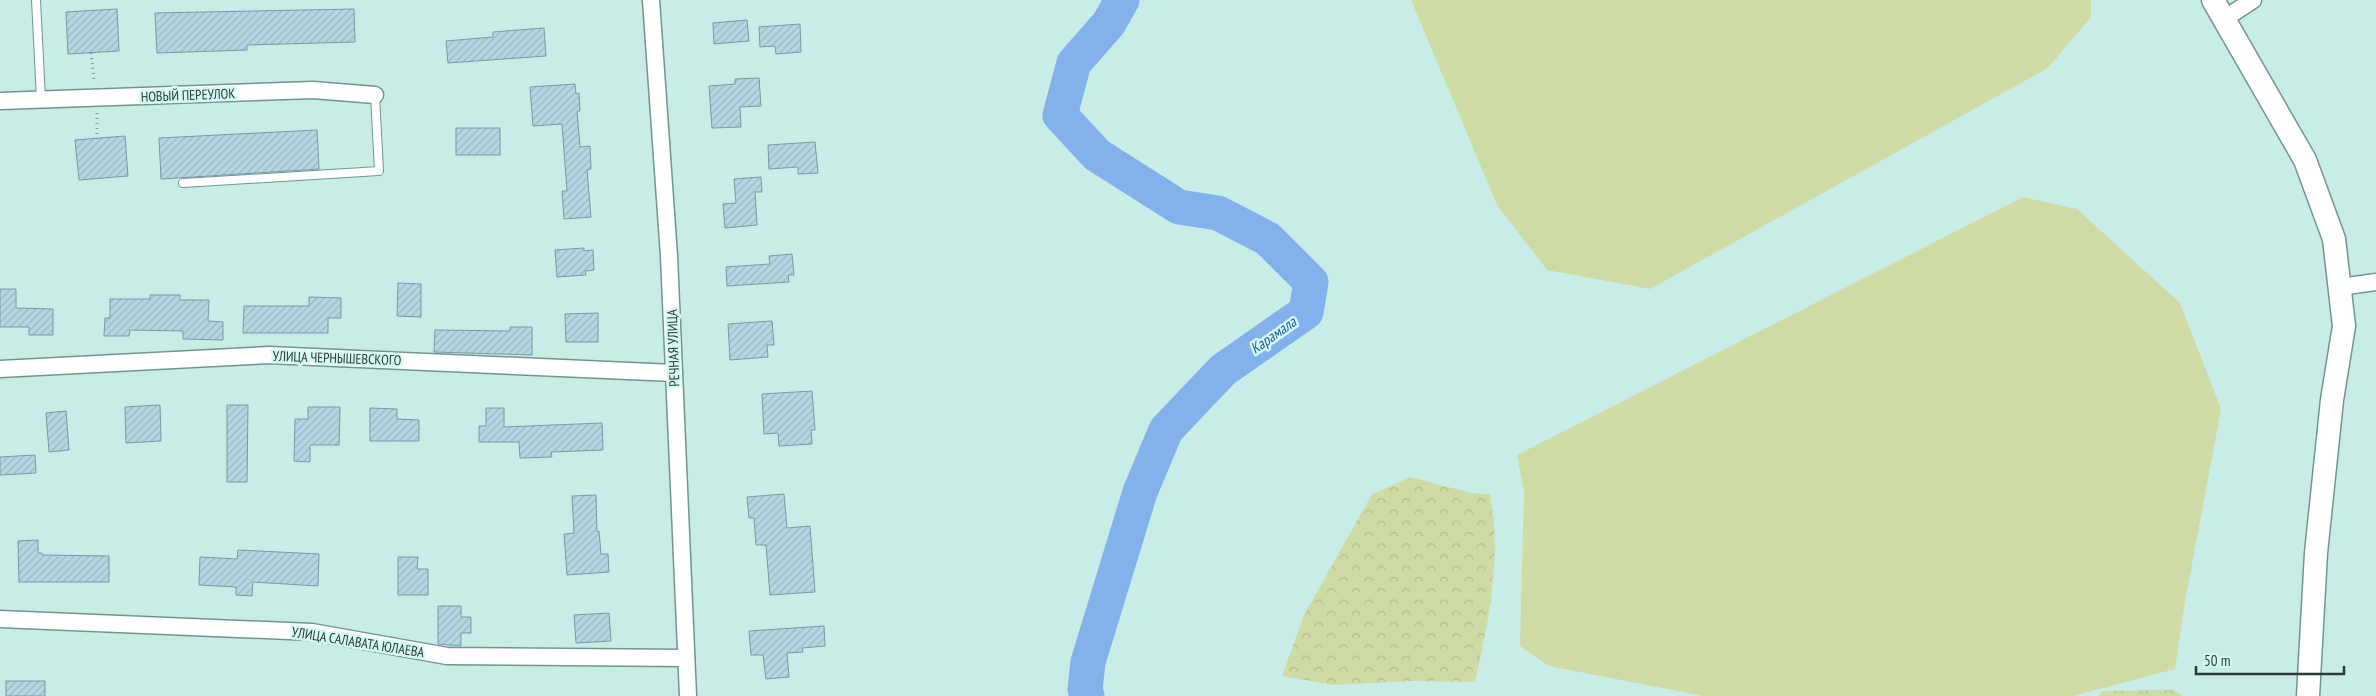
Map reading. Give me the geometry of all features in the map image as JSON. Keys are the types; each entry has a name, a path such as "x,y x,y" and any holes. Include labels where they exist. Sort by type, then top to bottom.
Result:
{"street":[{"name":"РЕЧНАЯ УЛИЦА","path":"651,0 669,256 688,696"},
{"path":"2253,0 2219,9 2305,160 2334,239 2344,326 2332,400 2316,553 2308,696"},
{"name":"НОВЫЙ ПЕРЕУЛОК","path":"0,101 313,90 375,95"},
{"path":"2340,287 2376,282"},
{"name":"УЛИЦА ЧЕРНЫШЕВСКОГО","path":"0,369 269,355 674,373"},
{"name":"УЛИЦА САЛАВАТА ЮЛАЕВА","path":"0,618 312,632 447,656 686,658"}],"lane":[{"path":"36,0 41,99"},
{"path":"183,183 379,171 375,95"}],"green space":[{"path":"1411,0 2091,0 2091,17 2048,68 1650,289 1547,270 1497,205"},
{"path":"2023,197 2077,209 2180,303 2221,409 2185,602 2175,669 2073,696 1703,696 1549,666 1520,646 1524,492 1517,455"},
{"path":"1411,477 1471,493 1490,494 1495,541 1494,565 1489,612 1475,682 1414,681 1333,685 1282,676 1304,615 1372,494"},
{"path":"2173,690 2183,696 2098,696 2102,691"}],"building":[{"path":"117,9 119,51 68,54 66,12"},
{"path":"354,9 355,42 247,45 247,50 157,53 155,13"},
{"path":"747,20 749,41 714,44 713,23"},
{"path":"800,24 801,52 776,54 775,46 760,47 759,27"},
{"path":"544,28 546,56 448,63 446,41 493,37 493,32"},
{"path":"759,78 761,106 740,107 741,127 712,128 709,86 735,84 735,79"},
{"path":"575,84 576,94 579,93 580,111 577,111 580,147 590,146 591,169 587,170 591,217 564,219 562,191 567,191 562,124 533,126 530,87"},
{"path":"456,128 500,128 500,155 456,155"},
{"path":"317,130 319,169 161,179 159,138"},
{"path":"125,136 128,176 79,180 75,140"},
{"path":"815,142 818,173 798,174 798,167 769,169 768,145"},
{"path":"761,177 762,192 755,192 757,225 725,228 723,204 736,203 734,179"},
{"path":"584,248 584,251 593,250 594,270 585,271 586,275 557,277 555,250"},
{"path":"792,254 794,275 788,275 789,282 727,286 726,267 770,264 769,256"},
{"path":"398,283 421,284 421,317 397,316"},
{"path":"0,289 16,289 16,308 53,309 53,335 29,335 29,327 0,327"},
{"path":"150,295 180,295 180,300 209,300 208,321 223,322 223,340 183,339 183,331 130,330 129,336 104,336 105,318 110,318 110,299 150,299"},
{"path":"309,297 341,298 341,318 328,318 328,333 243,333 244,306 309,306"},
{"path":"598,313 598,342 566,342 565,314"},
{"path":"772,321 774,345 767,345 768,357 730,360 728,324"},
{"path":"510,327 532,327 532,355 434,352 435,330 510,331"},
{"path":"812,391 815,430 811,430 812,444 779,446 778,433 764,434 762,394"},
{"path":"160,405 161,441 126,443 125,407"},
{"path":"227,405 248,405 247,482 227,482"},
{"path":"308,407 340,407 339,445 310,445 310,462 294,461 295,419 308,419"},
{"path":"370,408 397,409 397,419 419,420 419,441 370,441"},
{"path":"486,408 504,408 504,427 602,423 603,450 551,452 552,457 520,458 519,442 479,442 479,426 486,426"},
{"path":"66,411 69,450 49,452 46,413"},
{"path":"35,455 36,473 0,475 0,457"},
{"path":"784,494 787,528 810,526 815,592 770,595 766,545 756,545 754,518 749,518 747,497"},
{"path":"596,495 597,532 599,531 601,554 608,554 609,572 567,575 564,534 574,533 572,496"},
{"path":"38,540 38,553 42,553 42,555 109,556 109,582 19,582 18,541"},
{"path":"238,550 319,554 318,586 253,582 252,596 236,595 236,587 199,585 200,557 237,559"},
{"path":"398,557 418,557 417,569 428,569 428,595 398,595"},
{"path":"438,606 461,606 461,617 471,617 471,633 461,633 461,646 438,644"},
{"path":"609,613 611,641 576,643 574,615"},
{"path":"824,626 825,646 802,648 803,652 787,653 789,677 766,679 763,655 751,655 749,631"},
{"path":"6,681 45,681 45,696 6,696"}],"waterway":[{"name":"Карамала","path":"1087,696 1085,689 1088,662 1140,492 1166,430 1223,370 1306,312 1311,282 1268,239 1218,213 1179,207 1097,155 1060,115 1074,63 1109,23 1122,0"}]}
